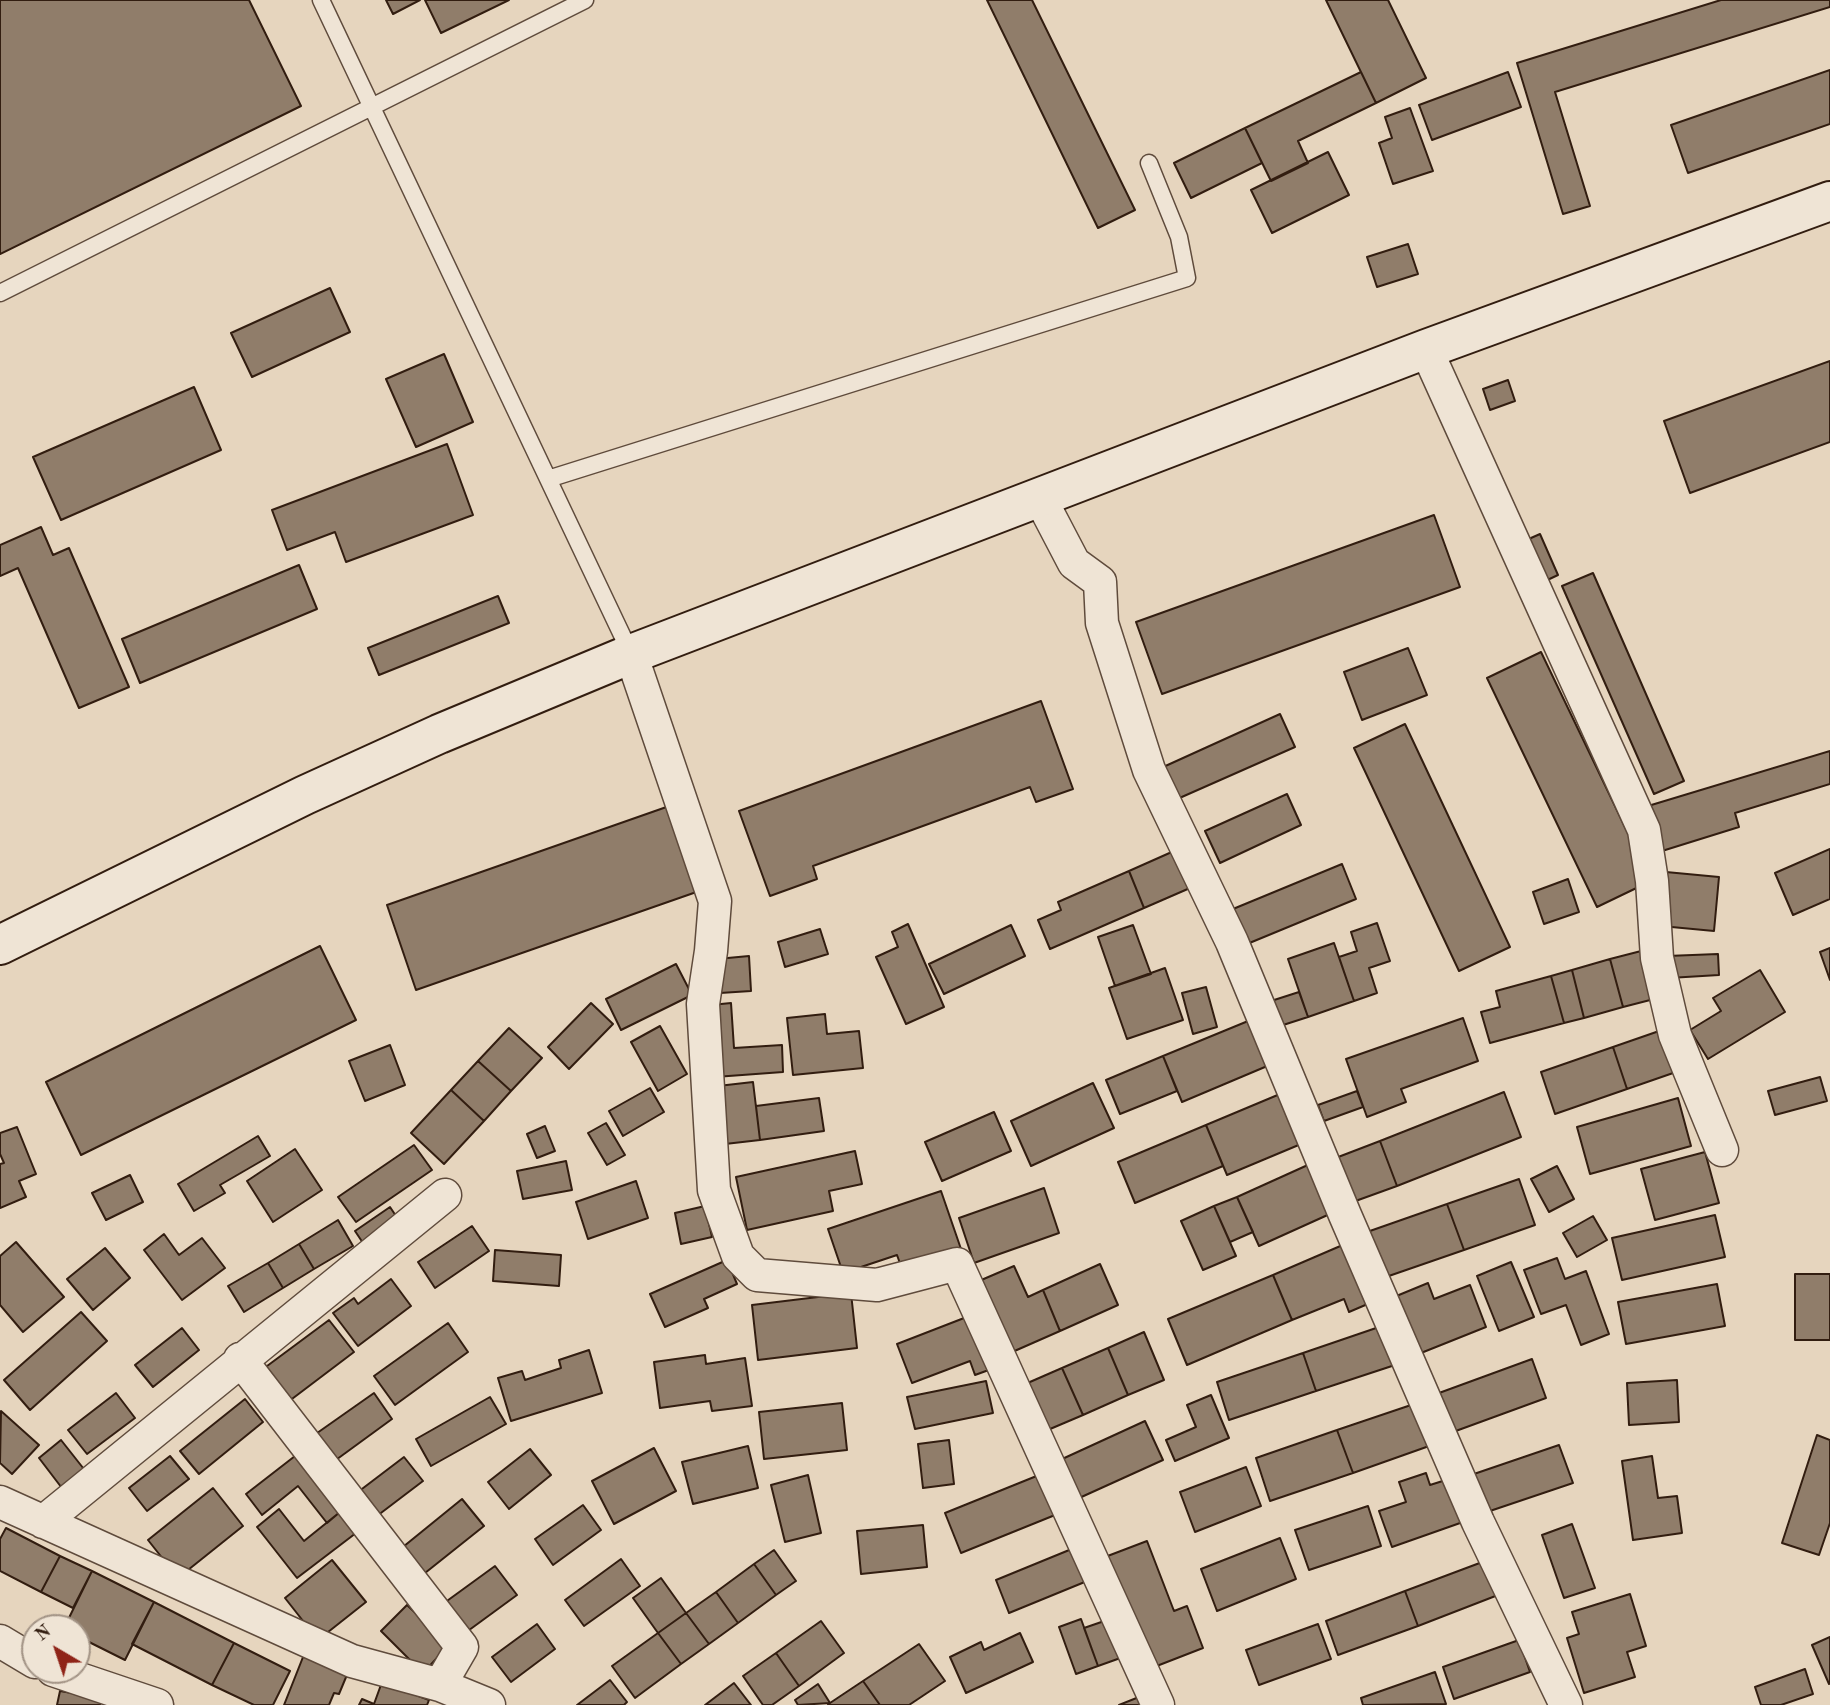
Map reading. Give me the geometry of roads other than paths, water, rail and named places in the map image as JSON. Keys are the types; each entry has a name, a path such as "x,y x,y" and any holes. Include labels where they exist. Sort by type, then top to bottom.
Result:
{"main road":[{"path":"0,945 305,795 439,734 631,654 1426,349 1830,201"}],"street":[{"path":"1426,349 1644,830 1652,881 1657,958 1675,1035 1722,1150"},
{"path":"1040,498 1074,563 1100,582 1102,623 1149,770 1232,942 1345,1215 1456,1471 1566,1705"},
{"path":"631,654 715,901 703,1004 713,1176 714,1190 738,1256 757,1275 877,1285 957,1264 1158,1705"},
{"path":"43,1522 240,1359 445,1195"},
{"path":"240,1359 462,1647 440,1685"},
{"path":"0,1502 352,1661 440,1685 489,1705"},
{"path":"0,1641 21,1654"},
{"path":"91,1683 157,1705"}],"lane":[{"path":"321,0 631,654"},
{"path":"0,293 584,0"},
{"path":"548,479 1187,278 1179,237 1149,163"}]}
